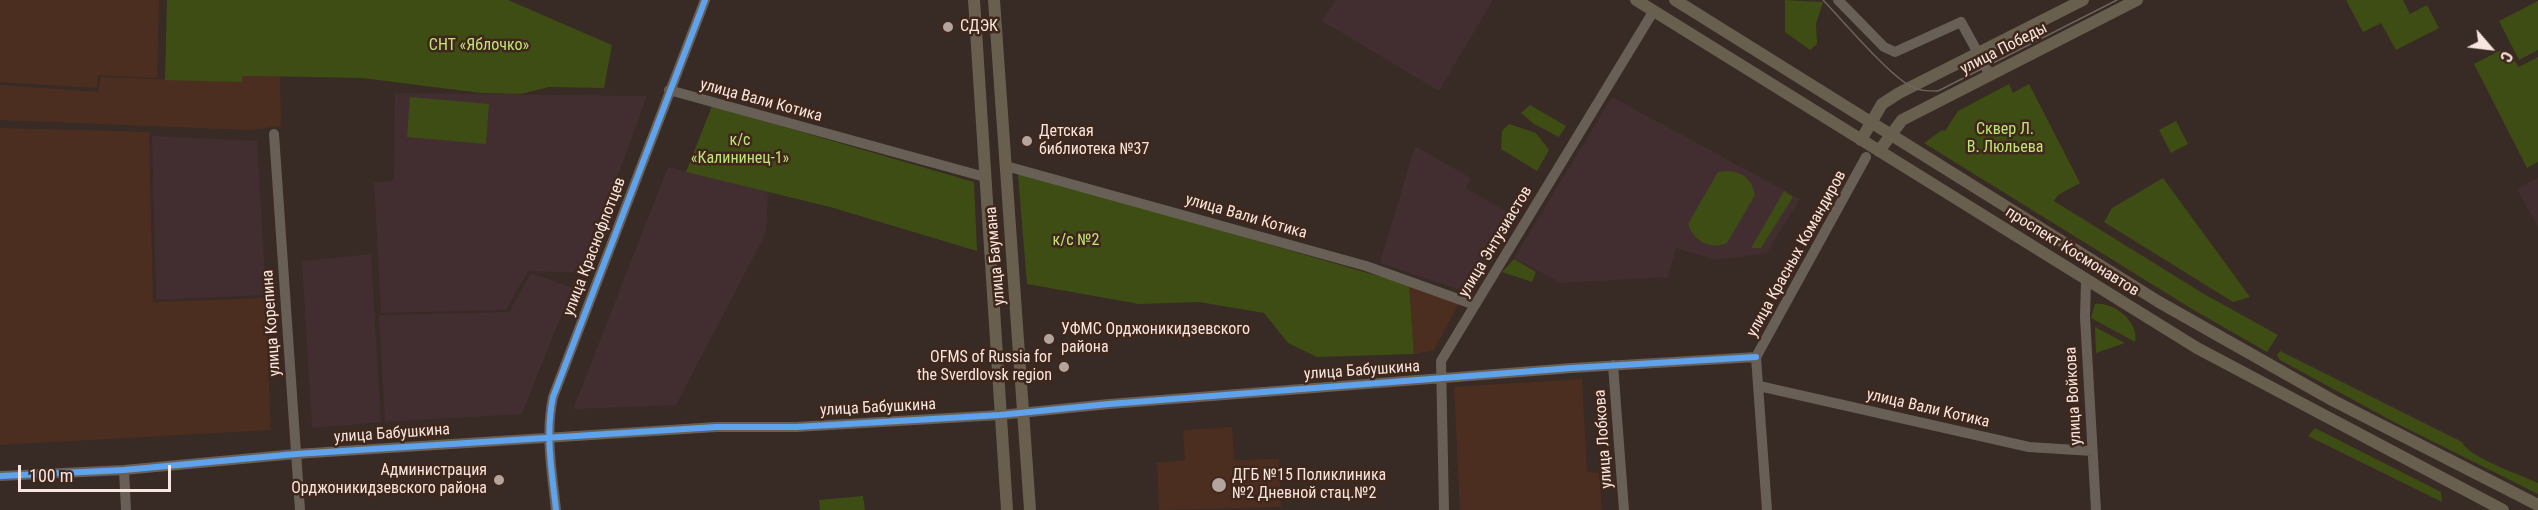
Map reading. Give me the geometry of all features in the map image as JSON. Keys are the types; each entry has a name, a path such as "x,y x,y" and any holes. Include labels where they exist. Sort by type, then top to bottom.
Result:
{"main road":[{"name":"улица Баумана","path":"974,0 1007,510"},
{"name":"улица Баумана","path":"994,0 1025,412 1030,510"},
{"name":"проспект Космонавтов","path":"1636,0 2086,281 2253,380 2503,510"},
{"name":"проспект Космонавтов","path":"1675,0 2158,302 2255,358 2538,506"},
{"name":"улица Победы","path":"1861,140 1882,104 1899,93 2083,0"},
{"name":"улица Победы","path":"1879,152 1902,120 1990,75 2114,5 2137,0"}],"street":[{"name":"улица Краснофлотцев","path":"556,510 549,439 549,417 553,398 705,0"},
{"path":"1838,0 1884,47 1895,52 1961,22 1990,75"},
{"name":"улица Энтузиастов","path":"1444,510 1441,361 1653,12"},
{"name":"улица Вали Котика","path":"669,90 985,177"},
{"name":"улица Корепина","path":"274,134 300,510"},
{"path":"1861,140 1866,157 1879,152"},
{"name":"улица Красных Командиров","path":"1767,510 1756,357 1866,157"},
{"name":"улица Вали Котика","path":"1006,166 1366,266 1475,305"},
{"name":"улица Войкова","path":"2086,281 2085,317 2096,510"},
{"name":"улица Бабушкина","path":"0,476 123,470 296,454 716,427 796,427 1000,415 1440,378 1756,357"},
{"name":"улица Лобкова","path":"1613,365 1624,510"},
{"name":"улица Вали Котика","path":"1759,386 2029,447 2092,451"},
{"path":"123,470 126,510"}],"shaded area":[{"path":"0,0 159,0 157,78 98,75 97,88 0,82"},
{"path":"1335,0 1493,0 1439,91 1322,21"},
{"path":"242,76 280,76 281,126 250,130 0,120 0,85 98,92 101,77 241,82"},
{"path":"395,93 647,96 582,273 528,271 506,310 381,313 374,182 394,181"},
{"path":"1612,97 1800,199 1767,253 1715,260 1676,248 1668,277 1561,283 1514,258"},
{"path":"0,128 149,132 153,302 265,298 271,430 0,445"},
{"path":"152,136 257,141 266,295 156,300"},
{"path":"1415,146 1471,178 1466,188 1514,216 1469,293 1380,263"},
{"path":"668,167 768,192 766,233 676,405 573,409"},
{"path":"2538,178 2538,227 2517,189"},
{"path":"371,254 381,422 312,428 302,261"},
{"path":"531,273 572,288 522,414 385,422 379,315 509,312"},
{"path":"1409,285 1459,303 1434,350 1414,354"},
{"path":"1582,379 1587,472 1599,473 1602,510 1460,510 1454,387"},
{"name":"ДГБ №15 Поликлиника №2 Дневной стац.№2","path":"1232,427 1234,460 1279,459 1281,507 1159,510 1157,463 1185,460 1183,430"}],"green space":[{"name":"СНТ «Яблочко»","path":"167,0 508,0 612,45 604,88 549,87 521,94 481,93 362,78 242,76 242,82 165,80"},
{"path":"1785,0 1823,2 1816,24 1817,44 1810,50 1785,32"},
{"path":"2346,0 2403,0 2410,14 2427,5 2439,28 2396,50 2381,23 2363,32"},
{"path":"2538,1 2538,50 2519,60 2499,21"},
{"path":"2499,51 2509,53 2519,67 2538,57 2538,162 2527,168 2474,64"},
{"name":"Сквер Л. В. Люльева","path":"2009,84 2013,93 2029,84 2080,183 2058,195 2054,201 2204,294 2278,335 2267,352 2192,309 1924,143 1942,130 1945,131 1958,111"},
{"path":"410,97 489,104 486,144 407,137"},
{"path":"1530,105 1566,126 1559,137 1534,124 1521,113"},
{"name":"к/с «Калининец-1»","path":"712,106 974,182 977,251 830,207 686,172"},
{"path":"2176,121 2188,144 2171,153 2159,130"},
{"path":"1509,124 1536,133 1549,150 1537,171 1501,149 1502,131"},
{"path":"1718,172 1737,172 1749,180 1755,195 1727,243 1709,245 1694,235 1688,224"},
{"name":"к/с №2","path":"1023,173 1409,285 1414,354 1317,357 1288,343 1264,313 1199,302 1139,304 1027,284 1018,175"},
{"path":"2163,178 2250,297 2233,302 2104,222 2112,208"},
{"path":"1784,191 1793,197 1761,248 1751,248"},
{"path":"1514,259 1536,272 1532,282 1502,272"},
{"path":"2095,304 2110,306 2124,314 2133,327 2135,342 2091,318"},
{"path":"2095,327 2125,343 2096,353"},
{"path":"2280,351 2462,442 2474,454 2538,483 2538,494 2394,422 2280,360 2277,355"},
{"path":"2315,428 2441,492 2442,502 2308,436"},
{"path":"863,496 865,510 820,510 819,500"}],"tram line":[{"path":"1823,0 1877,58 1900,79 1910,86 1927,91 1938,91 2117,0"}],"cycle path":[{"path":"556,510 549,439 553,397 705,0"},
{"path":"0,476 124,470 296,454 716,427 796,427 1000,415 1109,404 1572,368 1756,357"}],"place":[{"name":"СДЭК","path":"948,27"},
{"name":"Детская библиотека №37","path":"1027,141"},
{"name":"УФМС Орджоникидзевского района","path":"1049,339"},
{"name":"OFMS of Russia for the Sverdlovsk region","path":"1064,367"},
{"name":"Администрация Орджоникидзевского района","path":"499,480"},
{"name":"ДГБ №15 Поликлиника №2 Дневной стац.№2","path":"1219,485"}]}
